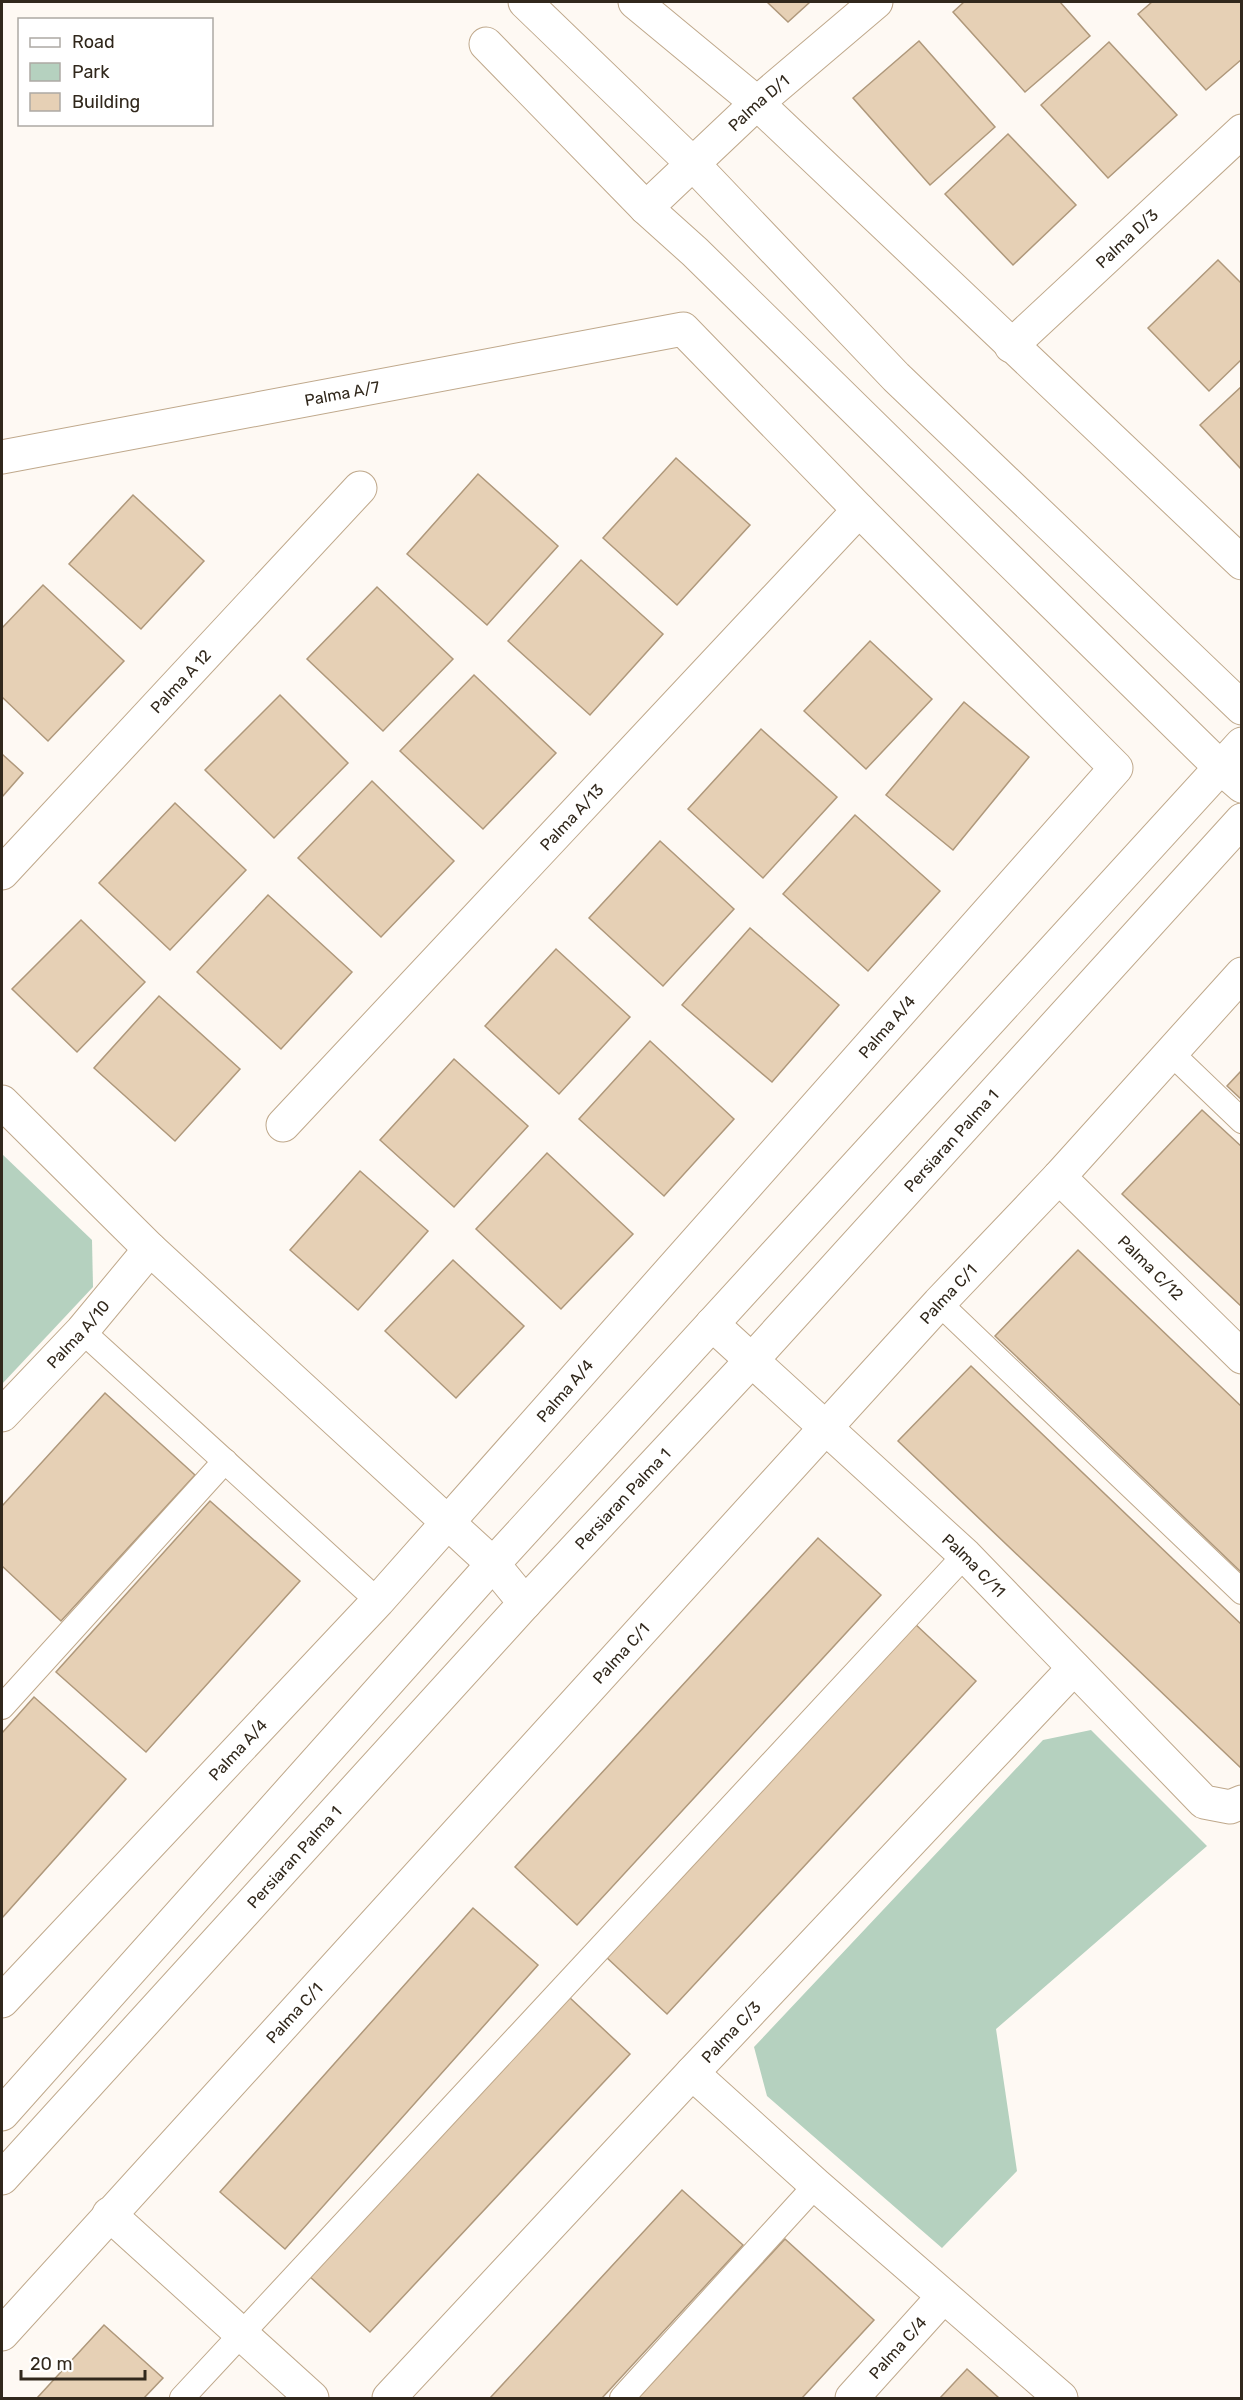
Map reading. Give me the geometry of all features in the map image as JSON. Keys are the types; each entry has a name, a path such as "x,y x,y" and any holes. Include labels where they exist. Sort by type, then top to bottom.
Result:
{"street":[{"path":"525,2 692,163 897,377 1242,708"},
{"path":"635,2 756,103 1242,563"},
{"name":"Palma D/1","path":"646,208 756,103 876,2"},
{"path":"2,2114 493,1564 712,1324 1234,766 695,252 646,208 486,44"},
{"name":"Palma D/3","path":"1011,346 1242,131"},
{"name":"Palma A/7","path":"2,457 683,329 859,510"},
{"name":"Palma A 12","path":"2,873 360,488"},
{"name":"Palma A/4","path":"2,2001 378,1601 1116,768 859,510"},
{"name":"Palma A/13","path":"283,1125 859,510"},
{"name":"Persiaran Palma 1","path":"2,2178 525,1602 751,1361 1242,820"},
{"name":"Palma C/1","path":"2,2334 939,1303 1059,1178 1242,974"},
{"path":"2,1102 150,1249 493,1564 525,1602"},
{"name":"Palma C/12","path":"1059,1178 1242,1357"},
{"name":"Palma A/10","path":"2,1415 82,1331 150,1249"},
{"name":"Palma C/11","path":"712,1324 965,1555 1204,1802 1236,1804"},
{"name":"Palma C/3","path":"389,2398 1074,1668"},
{"path":"692,2073 943,2297 1061,2398"},
{"path":"109,2214 312,2398"},
{"name":"Palma C/4","path":"852,2398 943,2297"}],"lane":[{"path":"1171,1053 1242,1121"},
{"path":"939,1303 1242,1592"},
{"path":"82,1331 378,1601"},
{"path":"2,1707 225,1461"},
{"path":"182,2398 965,1555"},
{"path":"622,2398 816,2185"}],"green space":[{"path":"2,1154 92,1240 93,1287 2,1384"},
{"path":"1091,1730 1207,1846 996,2029 1017,2171 942,2248 767,2096 754,2047 1043,1740"}],"building":[{"path":"767,2 810,2 788,22"},
{"path":"964,2 1060,2 1090,36 1025,92 953,12"},
{"path":"1152,2 1242,2 1242,59 1206,90 1138,14"},
{"path":"919,41 995,127 930,185 853,98"},
{"path":"1109,42 1177,115 1108,178 1041,105"},
{"path":"1008,134 1076,205 1013,265 945,194"},
{"path":"1218,260 1242,284 1242,359 1209,391 1148,328"},
{"path":"1242,386 1242,470 1200,425"},
{"path":"676,458 750,525 677,605 603,538"},
{"path":"478,474 558,546 487,625 407,554"},
{"path":"133,495 204,561 141,629 69,564"},
{"path":"581,560 663,634 590,715 508,641"},
{"path":"43,585 124,661 48,741 2,697 2,628"},
{"path":"377,587 453,659 383,731 307,659"},
{"path":"870,641 932,699 866,769 804,711"},
{"path":"474,675 556,753 483,829 400,751"},
{"path":"280,695 348,763 274,838 205,770"},
{"path":"964,702 1029,757 953,850 886,795"},
{"path":"761,729 837,797 763,878 688,809"},
{"path":"2,754 23,773 2,797"},
{"path":"372,781 454,861 381,937 298,858"},
{"path":"175,803 246,870 170,950 99,883"},
{"path":"855,815 940,891 868,971 783,894"},
{"path":"660,841 734,909 663,986 589,918"},
{"path":"268,895 352,972 281,1049 197,972"},
{"path":"81,920 145,982 77,1052 12,989"},
{"path":"750,928 839,1005 772,1082 682,1005"},
{"path":"556,949 630,1017 559,1094 485,1026"},
{"path":"159,996 240,1069 175,1141 94,1068"},
{"path":"650,1041 734,1119 664,1196 579,1119"},
{"path":"454,1059 528,1126 454,1207 380,1140"},
{"path":"1242,1070 1242,1100 1227,1086"},
{"path":"1202,1110 1242,1147 1242,1307 1122,1194"},
{"path":"547,1153 633,1234 561,1309 476,1229"},
{"path":"360,1171 428,1231 358,1310 290,1250"},
{"path":"1078,1250 1242,1407 1242,1573 995,1336"},
{"path":"453,1260 524,1326 456,1398 385,1331"},
{"path":"971,1366 1242,1625 1242,1769 898,1441"},
{"path":"105,1393 195,1475 61,1621 2,1566 2,1506"},
{"path":"210,1501 300,1581 146,1752 56,1672"},
{"path":"818,1538 881,1595 577,1925 515,1867"},
{"path":"914,1623 976,1681 667,2014 605,1956"},
{"path":"34,1697 126,1779 2,1918 2,1733"},
{"path":"473,1908 538,1965 285,2249 220,2192"},
{"path":"569,1997 630,2054 370,2332 308,2275"},
{"path":"682,2190 743,2245 602,2398 490,2398"},
{"path":"785,2239 874,2320 802,2398 638,2398"},
{"path":"104,2325 163,2378 144,2398 37,2398"},
{"path":"967,2369 999,2398 940,2398"}]}
